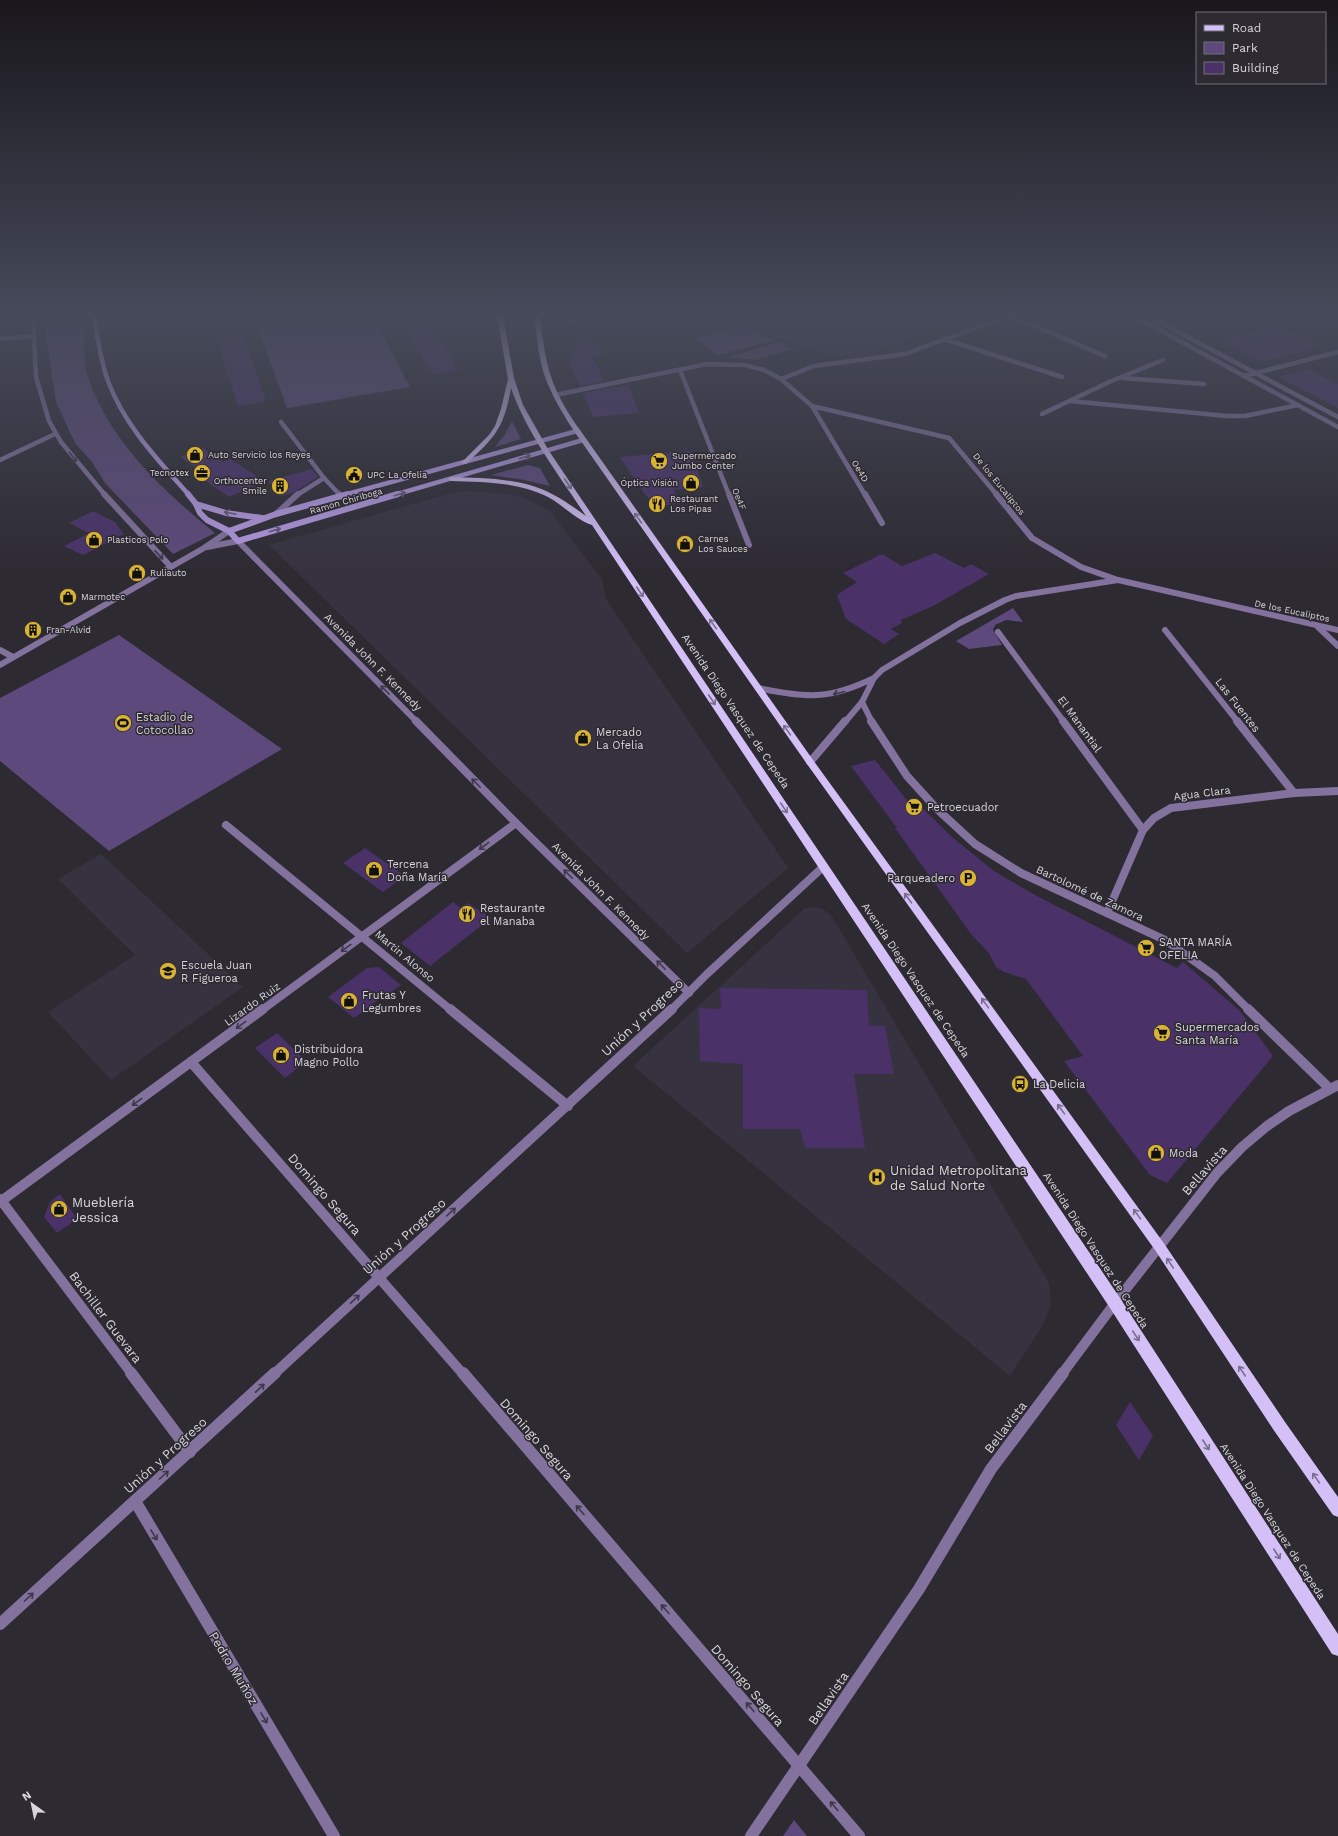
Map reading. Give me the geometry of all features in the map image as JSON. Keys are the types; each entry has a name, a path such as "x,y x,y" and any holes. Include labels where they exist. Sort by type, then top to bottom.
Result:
{"main road":[{"name":"Avenida John F. Kennedy","path":"119,402 140,437 196,504 200,513 207,520 218,527 229,531 238,541"},
{"path":"464,463 490,438 498,427 506,402"},
{"name":"Avenida Diego Vasquez de Cepeda","path":"520,402 525,417 546,451 1115,1303 1338,1648"},
{"path":"560,402 583,440 810,762 1159,1246 1280,1427 1338,1510"},
{"name":"Ramon Chiriboga","path":"229,531 276,514 577,431"},
{"name":"Ramon Chiriboga","path":"238,541 583,440"},
{"path":"451,479 483,480 518,484 544,493 595,525"},
{"path":"196,504 226,513 264,518"}],"street":[{"path":"43,402 56,434 103,495 171,567"},
{"name":"Oe4F","path":"692,402 749,545"},
{"name":"De los Eucaliptos","path":"807,402 812,406 949,438 1032,538 1081,567 1118,580 1318,627 1338,630"},
{"path":"1042,414 1054,410 1069,402"},
{"path":"1076,402 1227,416 1245,416 1298,405"},
{"path":"1292,402 1338,427"},
{"path":"1310,402 1338,417"},
{"name":"Oe4D","path":"812,406 882,523"},
{"path":"281,422 324,478 342,497"},
{"path":"0,460 56,434"},
{"path":"276,514 291,499 324,478"},
{"name":"Ramon Chiriboga","path":"0,665 204,548 229,531"},
{"name":"Ramon Chiriboga","path":"204,548 238,541"},
{"name":"Avenida John F. Kennedy","path":"238,541 516,823 689,993"},
{"path":"758,688 793,695 814,696 848,690 874,678 889,665 960,623 1005,600 1027,594 1118,580"},
{"path":"1318,627 1338,646"},
{"name":"Las Fuentes","path":"1166,630 1294,793"},
{"name":"El Manantial","path":"998,632 1143,830"},
{"path":"0,650 13,657"},
{"path":"810,762 862,702 874,678"},
{"name":"Bartolomé de Zamora","path":"862,702 872,723 907,776 937,809 975,844 1021,873 1164,940 1215,976 1334,1087"},
{"name":"Agua Clara","path":"1107,913 1143,830 1154,818 1171,808 1294,793 1338,791"},
{"name":"Lizardo Ruiz","path":"1,1201 516,823"},
{"name":"Martin Alonso","path":"226,825 363,936 568,1106"},
{"name":"Unión y Progreso","path":"0,1624 568,1106 689,993 707,974 824,867"},
{"name":"Domingo Segura","path":"191,1062 380,1277 859,1836"},
{"name":"Bellavista","path":"751,1836 919,1589 991,1469 1159,1246 1217,1173 1242,1147 1272,1122 1334,1087"},
{"name":"Bachiller Guevara","path":"1,1201 190,1452"},
{"name":"Pedro Muñoz","path":"134,1501 334,1836"}],"shaded area":[{"name":"Mercado La Ofelia","path":"470,491 522,497 550,511 602,579 606,599 788,868 687,953 269,545 452,493"},
{"name":"Escuela Juan R Figueroa","path":"101,854 243,987 111,1080 48,1012 135,955 58,879"},
{"name":"Unidad Metropolitana de Salud Norte","path":"815,907 823,909 831,915 1049,1283 1051,1304 1044,1323 1010,1376 633,1066 805,908"}],"green space":[{"path":"56,402 99,402 109,421 139,462 175,499 215,533 173,554 105,483 92,462 75,443"},
{"path":"285,402 324,402 287,408"},
{"path":"512,421 521,439 495,447 504,436"},
{"path":"528,465 540,468 550,486 491,475"},
{"path":"1013,608 1023,622 1006,620 995,625 993,630 1002,645 969,649 956,641"},
{"name":"Estadio de Cotocollao","path":"119,635 282,749 109,851 0,761 0,698"},
{"path":"794,1820 807,1836 783,1836"}],"building":[{"path":"237,402 262,402 238,406"},
{"path":"587,402 635,402 639,413 593,417"},
{"path":"1326,402 1338,402 1338,408"},
{"path":"203,448 223,462 230,459 265,481 229,497 194,473 200,471 180,457"},
{"path":"691,451 703,487 674,490 680,504 656,506 643,492 620,457"},
{"path":"312,469 318,477 293,493 280,496 268,481"},
{"name":"Plasticos Polo","path":"93,511 115,522 124,534 83,555 64,546 89,533 69,523"},
{"path":"935,553 964,568 971,564 989,574 935,605 901,620 902,623 891,629 899,634 884,644 846,619 837,595 857,582 843,573 882,554 902,566"},
{"name":"Supermercados Santa María","path":"875,760 910,804 914,800 952,837 994,871 1035,895 1177,968 1183,962 1240,1011 1273,1056 1167,1183 1150,1175 1064,1061 1083,1056 1026,979 1004,972 996,967 989,953 971,934 895,828 897,828 851,766"},
{"name":"Tercena Doña María","path":"365,848 405,876 383,892 343,863"},
{"path":"453,902 461,908 468,903 491,918 430,966 401,943"},
{"path":"379,967 401,985 354,1018 328,997 367,968"},
{"name":"Unidad Metropolitana de Salud Norte","path":"720,988 867,990 869,1025 885,1026 894,1074 854,1074 865,1148 805,1148 800,1129 743,1129 743,1064 700,1061 699,1008 721,1009"},
{"name":"Distribuidora Magno Pollo","path":"277,1033 306,1061 285,1078 255,1048"},
{"name":"Mueblería Jessica","path":"60,1194 77,1219 57,1233 44,1217 50,1202"},
{"path":"1130,1402 1153,1436 1139,1460 1116,1425"}],"place":[{"name":"Auto Servicio los Reyes","path":"195,455"},
{"name":"Supermercado Jumbo Center","path":"659,461"},
{"name":"Tecnotex","path":"202,473"},
{"name":"UPC La Ofelia","path":"354,475"},
{"name":"Óptica Visión","path":"691,483"},
{"name":"Orthocenter Smile","path":"280,486"},
{"name":"Restaurant Los Pipas","path":"657,504"},
{"name":"Plasticos Polo","path":"94,540"},
{"name":"Carnes Los Sauces","path":"685,544"},
{"name":"Ruliauto","path":"137,573"},
{"name":"Marmotec","path":"68,597"},
{"name":"Fran-Alvid","path":"33,630"},
{"name":"Estadio de Cotocollao","path":"123,723"},
{"name":"Mercado La Ofelia","path":"583,738"},
{"name":"Petroecuador","path":"914,807"},
{"name":"Tercena Doña María","path":"374,870"},
{"name":"Parqueadero","path":"968,878"},
{"name":"Restaurante el Manaba","path":"467,914"},
{"name":"SANTA MARÍA OFELIA","path":"1146,948"},
{"name":"Escuela Juan R Figueroa","path":"168,971"},
{"name":"Frutas Y Legumbres","path":"349,1001"},
{"name":"Supermercados Santa María","path":"1162,1033"},
{"name":"Distribuidora Magno Pollo","path":"281,1055"},
{"name":"La Delicia","path":"1020,1084"},
{"name":"Moda","path":"1156,1153"},
{"name":"Unidad Metropolitana de Salud Norte","path":"877,1177"},
{"name":"Mueblería Jessica","path":"59,1209"}]}
